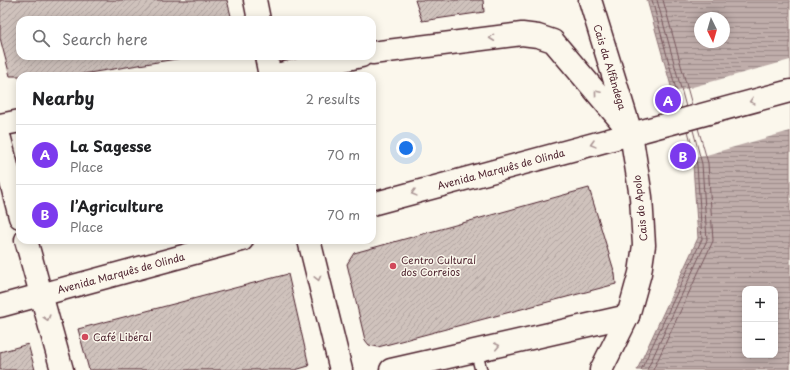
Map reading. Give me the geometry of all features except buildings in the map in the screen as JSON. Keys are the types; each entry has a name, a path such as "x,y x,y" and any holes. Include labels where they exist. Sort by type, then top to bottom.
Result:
{"main road":[{"path":"255,0 258,16"},
{"name":"Cais da Alfândega","path":"590,0 631,133"},
{"path":"376,53 522,34 538,36 553,41 631,133"},
{"path":"267,60 270,72"},
{"path":"289,72 343,60"},
{"name":"Avenida Marquês de Olinda","path":"376,203 790,91"},
{"path":"0,125 16,122"},
{"name":"Cais do Apolo","path":"600,370 628,316 640,273 644,245 641,197 631,133"},
{"path":"0,139 16,201"},
{"path":"27,244 62,370"},
{"name":"Avenida Marquês de Olinda","path":"0,306 227,244"},
{"path":"310,244 341,370"},
{"path":"391,370 479,360 628,316"}],"water":[{"path":"647,0 790,0 790,370 637,370 698,238 693,165"}],"pier":[{"path":"790,60 790,131 689,160 671,93"}],"place":[{"name":"La Sagesse","path":"668,100"},
{"name":"l’Agriculture","path":"683,156"},
{"name":"Centro Cultural dos Correios","path":"393,266"},
{"name":"Café Libéral","path":"85,337"}]}
